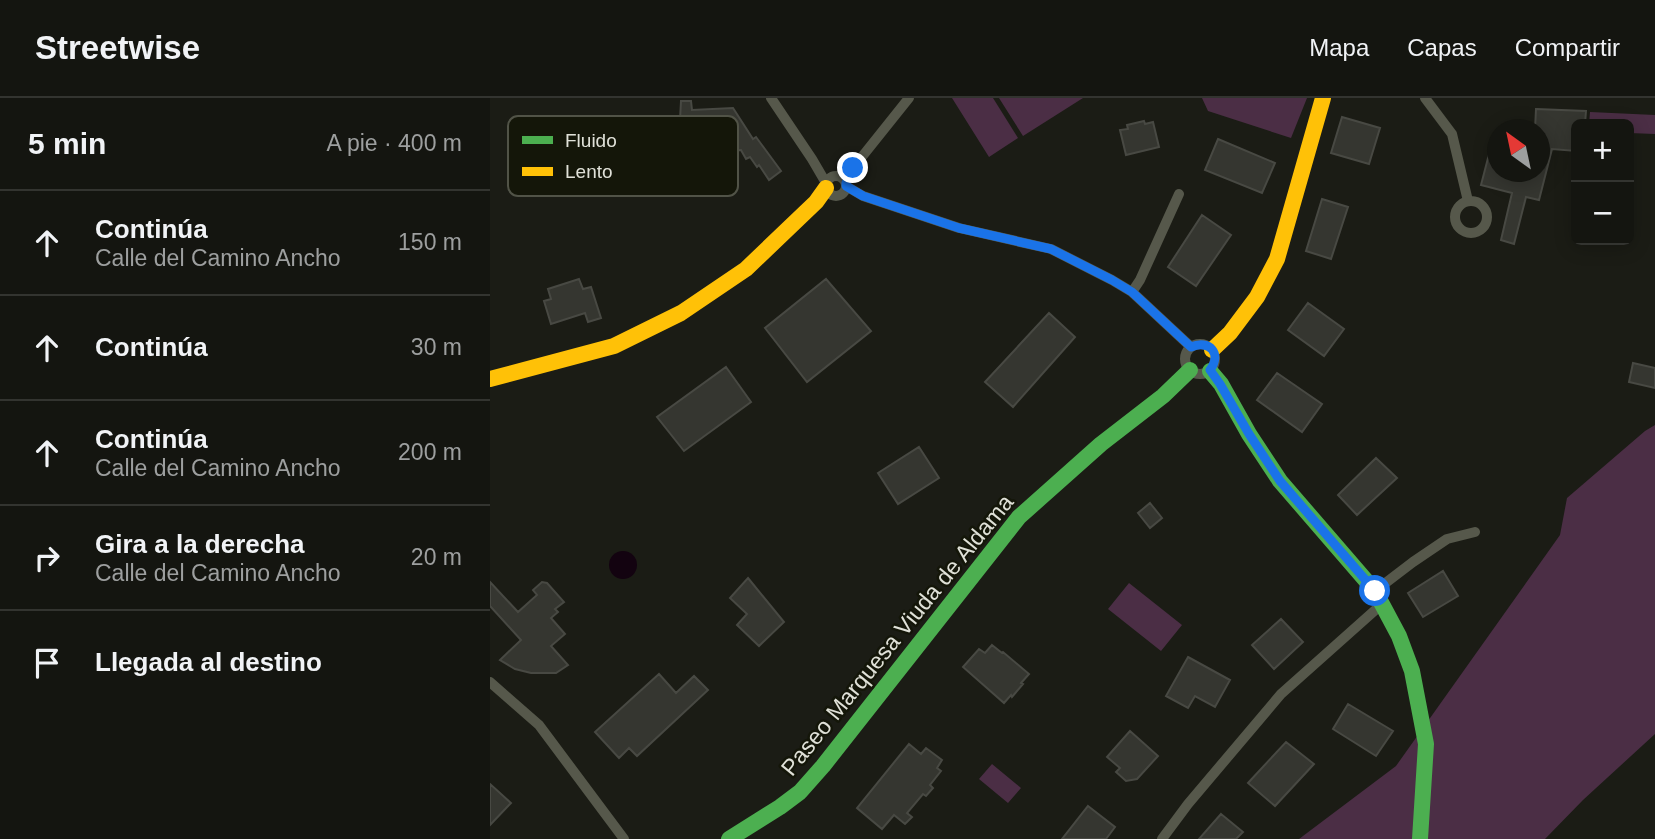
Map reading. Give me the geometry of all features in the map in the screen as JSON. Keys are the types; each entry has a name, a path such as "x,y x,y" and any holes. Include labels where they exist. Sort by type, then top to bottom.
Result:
{"street":[{"path":"771,98 834,187 959,228 1051,249 1132,292 1191,347"},
{"path":"490,379 614,346 681,313 715,291 746,269 834,187 853,168 909,98"},
{"path":"1212,350 1230,333 1257,297 1277,259 1323,98"},
{"path":"1425,98 1452,134 1468,201"},
{"path":"1132,292 1179,194"},
{"path":"1202,344 1212,350 1216,358 1210,370 1200,374 1190,370 1185,361 1191,347 1202,344"},
{"name":"Paseo Marquesa Viuda de Aldama","path":"729,839 800,792 1019,517 1101,444 1163,396 1190,370"},
{"path":"1210,370 1280,481 1378,598 1399,636 1412,671 1426,744 1420,839"},
{"path":"1161,839 1281,694 1413,562 1447,539 1475,532"},
{"path":"490,682 539,725 624,839"}],"shaded area":[{"path":"952,98 993,98 1018,138 989,157"},
{"path":"999,98 1083,98 1023,136"},
{"path":"1202,98 1307,98 1291,138 1208,111"},
{"path":"1590,112 1655,115 1655,134 1634,133 1634,119 1589,119"},
{"path":"1655,425 1655,734 1545,839 1299,839 1396,766 1560,535 1567,498"},
{"path":"623,551 633,555 637,565 633,575 623,579 613,575 609,565 613,555"},
{"path":"1129,583 1182,625 1161,651 1108,609"},
{"path":"992,764 1021,788 1008,803 979,779"}],"building":[{"path":"681,101 691,101 692,110 733,108 753,139 756,137 781,171 769,180 759,165 757,167 750,157 746,159 741,150 738,150 738,116 680,116"},
{"path":"1536,109 1586,111 1585,119 1571,119 1571,151 1552,149 1550,157 1550,119 1536,119"},
{"path":"1342,117 1380,128 1369,164 1331,153"},
{"path":"1144,121 1145,124 1153,122 1159,147 1126,155 1120,130 1128,129 1127,125"},
{"path":"1218,139 1275,163 1262,193 1205,170"},
{"path":"1487,162 1487,182 1544,182 1539,200 1526,197 1514,244 1501,240 1512,193 1481,185"},
{"path":"1322,199 1348,207 1331,259 1306,251"},
{"path":"1202,215 1231,235 1196,286 1168,267"},
{"path":"579,279 583,289 591,287 601,318 588,322 585,313 551,324 544,301 551,299 548,289"},
{"path":"826,279 871,331 807,382 765,328"},
{"path":"1308,303 1344,329 1324,356 1288,330"},
{"path":"1049,313 1075,337 1013,407 985,382"},
{"path":"1633,363 1655,368 1655,388 1629,382"},
{"path":"726,367 751,402 684,451 657,417"},
{"path":"1277,373 1322,404 1302,432 1257,400"},
{"path":"919,447 939,478 898,504 878,473"},
{"path":"1376,458 1397,478 1357,515 1338,495"},
{"path":"1150,503 1162,518 1150,528 1138,513"},
{"path":"1443,571 1458,596 1423,617 1408,593"},
{"path":"748,578 784,622 759,646 737,625 747,614 730,598"},
{"path":"490,582 518,612 537,595 533,590 542,582 547,583 564,602 555,609 558,612 551,618 565,634 551,646 568,665 556,673 531,673 515,669 500,660 521,640 490,606"},
{"path":"1281,619 1303,642 1274,669 1252,645"},
{"path":"992,645 1029,674 1012,697 1011,695 1004,703 963,667 979,649 985,653"},
{"path":"1188,657 1230,680 1215,707 1195,696 1188,708 1166,696"},
{"path":"659,674 676,693 694,676 708,690 637,756 629,748 619,758 595,732"},
{"path":"1348,704 1393,731 1376,756 1333,729"},
{"path":"1130,731 1158,756 1137,779 1126,781 1116,772 1120,768 1107,757"},
{"path":"1286,742 1314,764 1275,806 1248,783"},
{"path":"909,744 921,754 926,748 942,760 937,768 941,771 930,785 933,788 926,796 923,794 907,813 912,817 905,824 894,815 882,829 857,808"},
{"path":"490,784 511,803 490,825"},
{"path":"1088,806 1115,827 1106,839 1062,839"},
{"path":"1221,814 1243,832 1236,839 1199,839"}],"traffic: fast":[{"path":"729,839 800,792 1019,517 1101,444 1163,396 1190,370"},
{"path":"1210,371 1221,384 1280,481 1375,591 1399,636 1412,671 1426,744 1420,839"}],"traffic: slow":[{"path":"1212,350 1230,333 1257,297 1277,259 1323,98"},
{"path":"490,379 614,346 681,313 746,269 816,202 826,188"}],"route":[{"path":"853,168 846,186 863,196 959,228 1051,249 1132,292 1191,347 1199,344 1210,347 1216,358 1210,370 1280,481 1375,591"}]}
